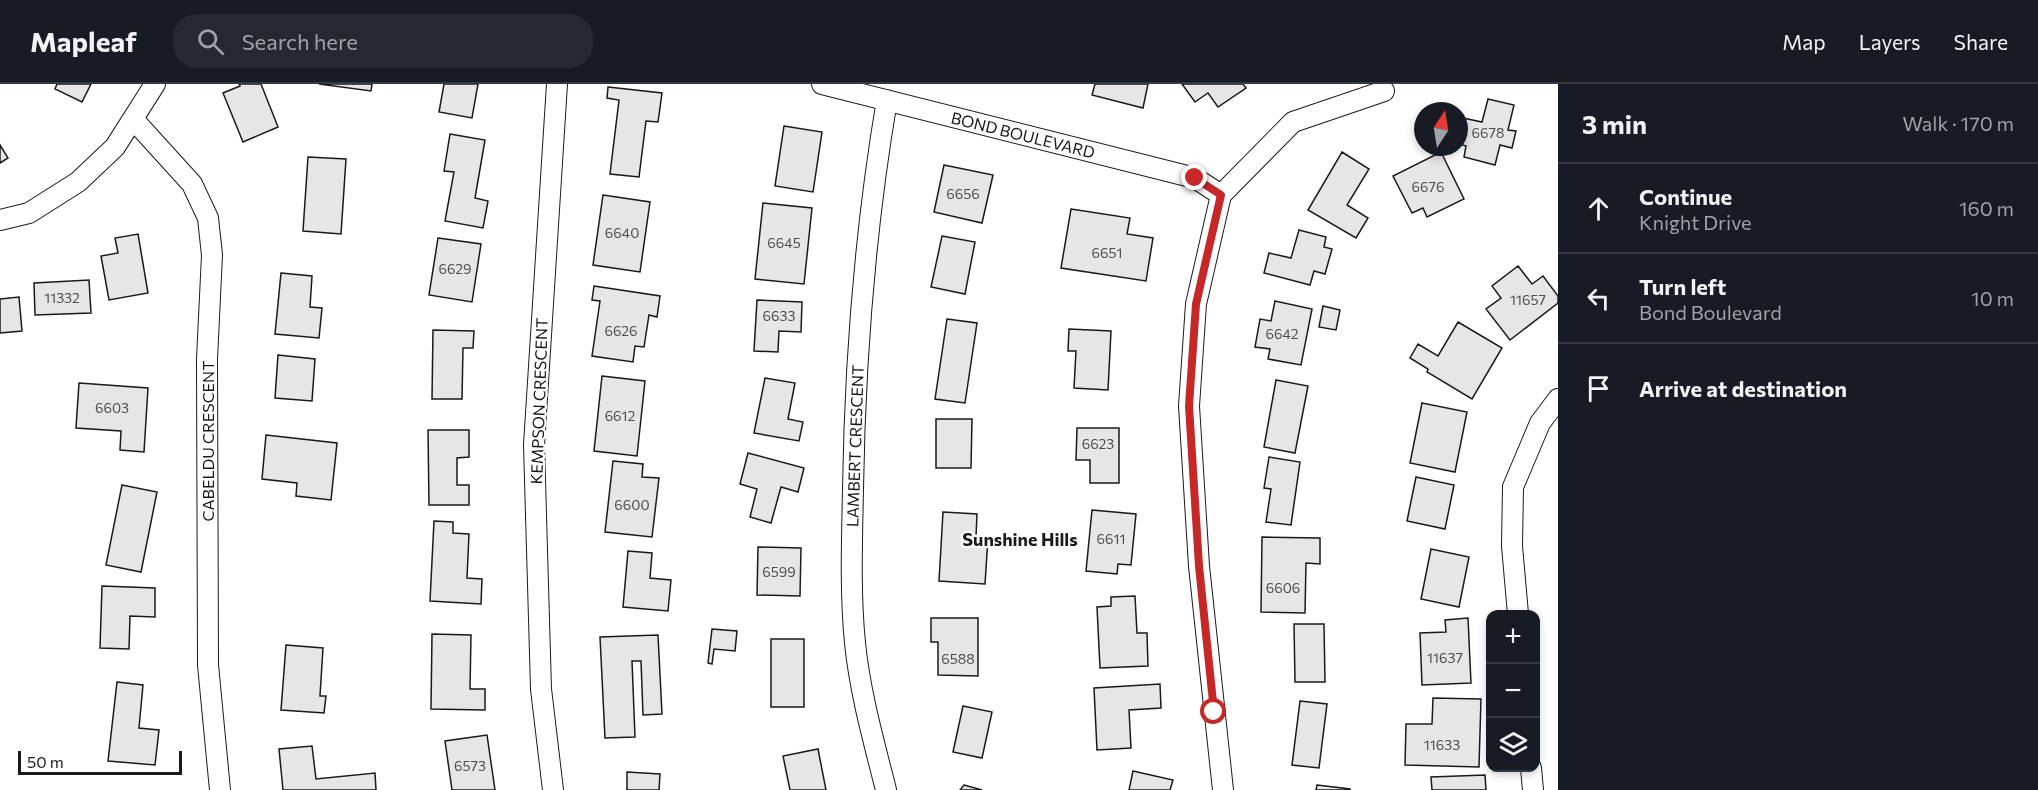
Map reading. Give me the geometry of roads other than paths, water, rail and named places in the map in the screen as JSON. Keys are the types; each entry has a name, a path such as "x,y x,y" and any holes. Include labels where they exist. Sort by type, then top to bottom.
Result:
{"street":[{"path":"0,220 29,213 78,182 115,147 154,84"},
{"name":"KEMPSON CRESCENT","path":"553,790 541,689 534,445 558,84"},
{"name":"BOND BOULEVARD","path":"822,84 1195,178 1221,195"},
{"path":"1223,790 1199,566 1189,406 1196,304 1221,195 1293,122 1384,91"},
{"name":"LAMBERT CRESCENT","path":"886,790 872,736 855,644 853,510 854,405 862,296 872,186 887,100"},
{"name":"CABELDU CRESCENT","path":"133,119 192,184 208,218 212,255 207,359 208,665 220,790"},
{"path":"1518,610 1512,546 1513,487 1540,423 1558,399"},
{"path":"1531,772 1533,790"}],"district":[{"name":"Sunshine Hills","path":"1020,540"}]}
